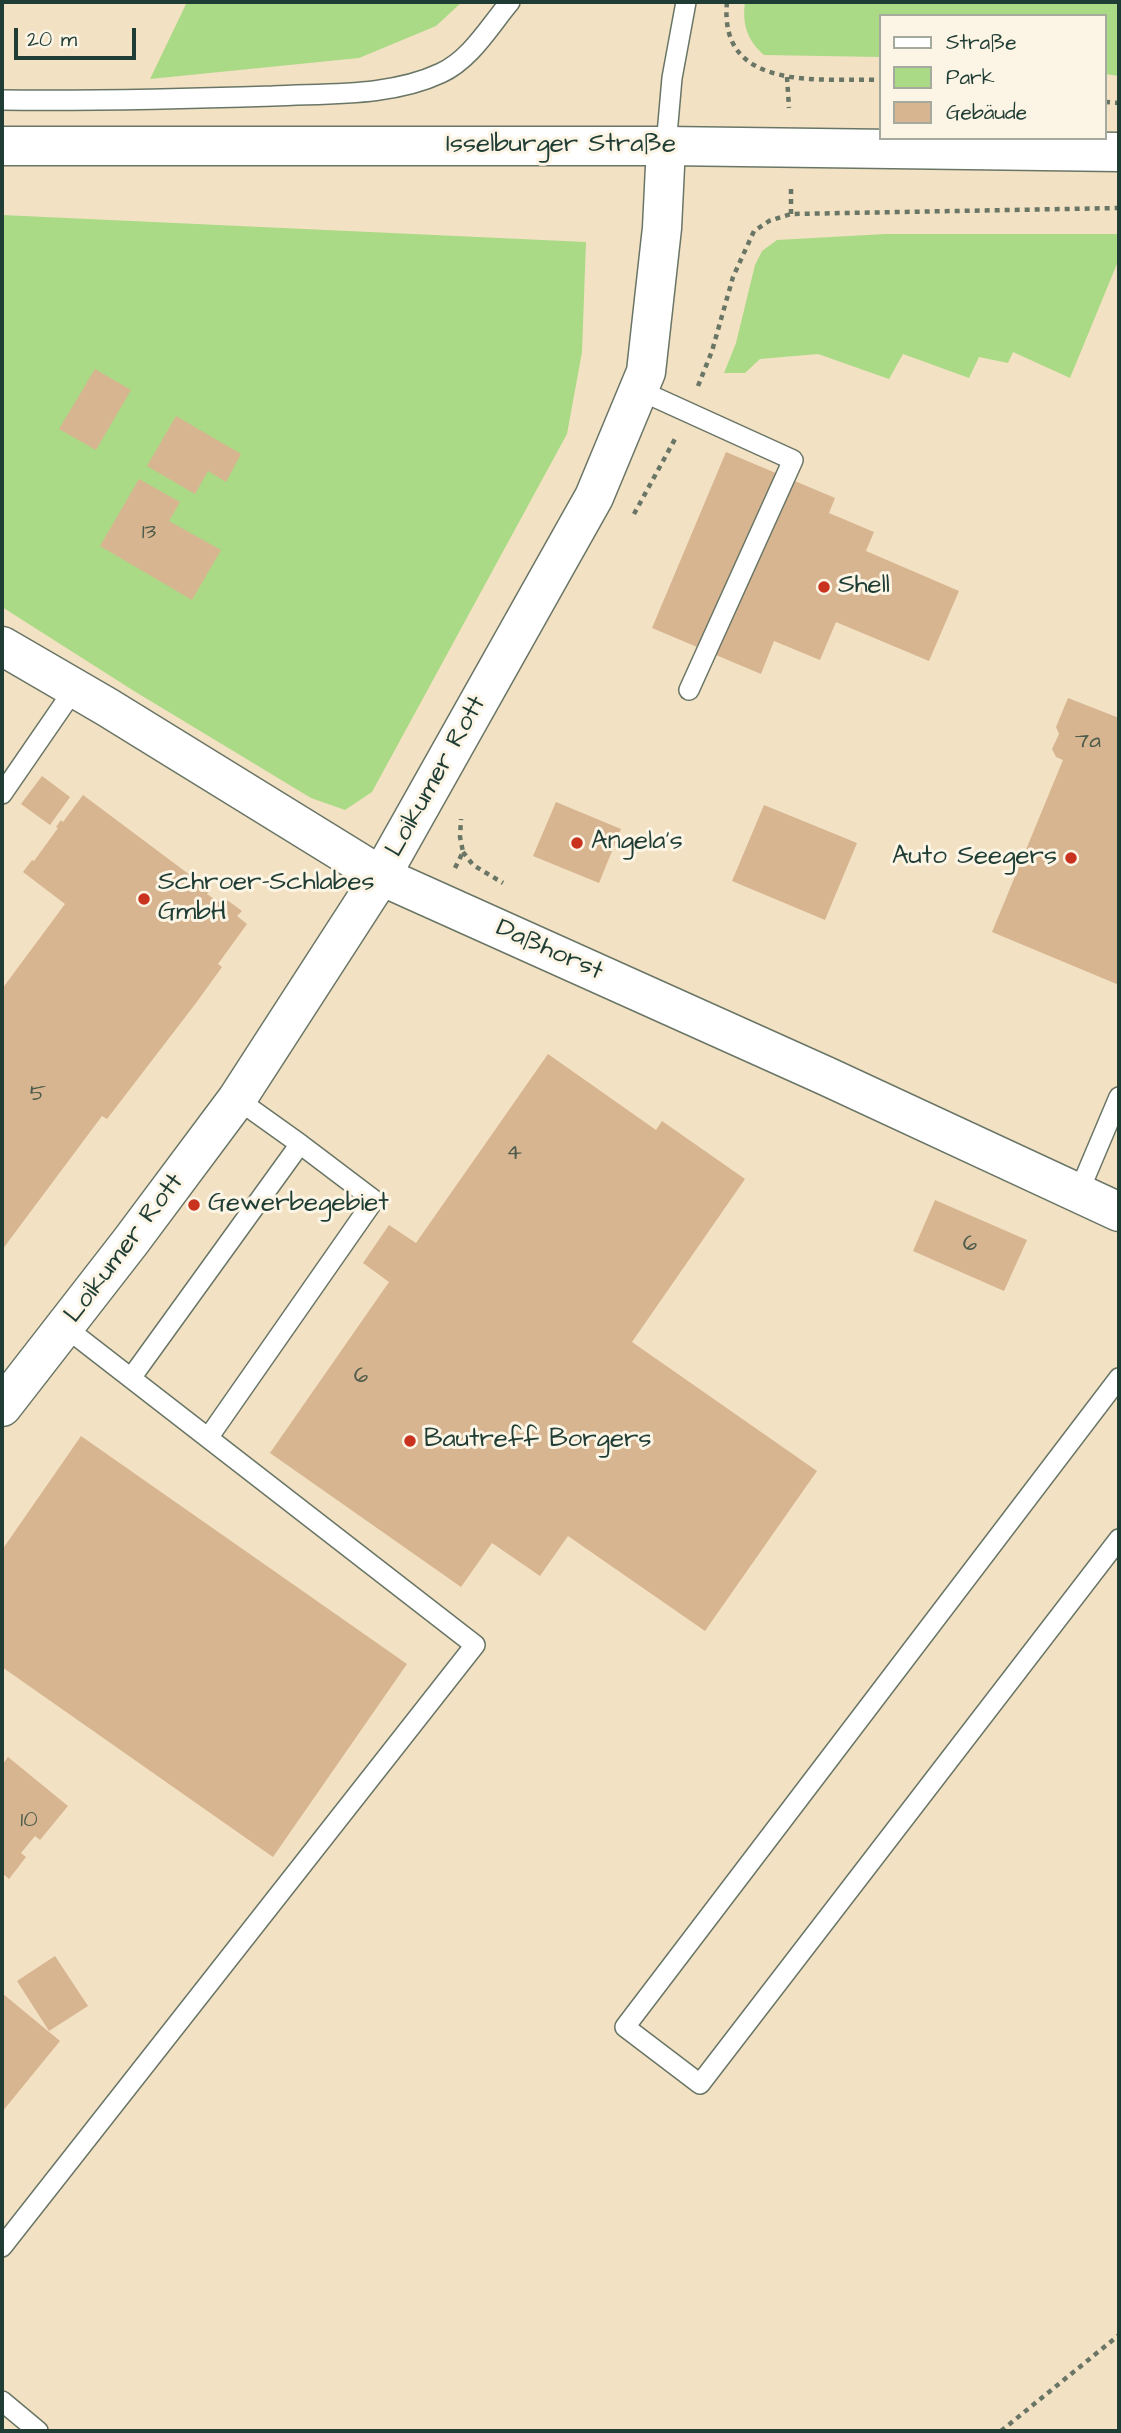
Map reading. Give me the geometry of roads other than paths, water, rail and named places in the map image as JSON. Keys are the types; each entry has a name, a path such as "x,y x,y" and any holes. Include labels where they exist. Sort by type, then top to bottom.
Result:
{"street":[{"name":"Isselburger Straße","path":"2,146 666,146 1119,152"},
{"name":"Loikumer Rott","path":"2,1407 237,1099 381,876 594,497 646,372 662,228 666,146"},
{"name":"Daßhorst","path":"2,646 381,876 833,1079 1119,1212"}],"lane":[{"path":"2,100 116,102 348,93 403,86 441,73 464,58 510,2"},
{"path":"666,146 672,78 686,2"},
{"path":"639,390 793,460 689,690"},
{"path":"2,794 75,688"},
{"path":"1078,1194 1119,1097"},
{"path":"208,1438 374,1199 237,1099"},
{"path":"131,1378 300,1144"},
{"path":"2,2247 475,1645 65,1327"},
{"path":"1119,1378 625,2027 700,2084 1119,1539"},
{"path":"2,2401 38,2431"}],"place":[{"name":"Shell","path":"824,587"},
{"name":"Angela's","path":"577,843"},
{"name":"Auto Seegers","path":"1071,858"},
{"name":"Schroer-Schlabes GmbH","path":"144,899"},
{"name":"Gewerbegebiet","path":"194,1205"},
{"name":"Bautreff Borgers","path":"410,1441"}]}
